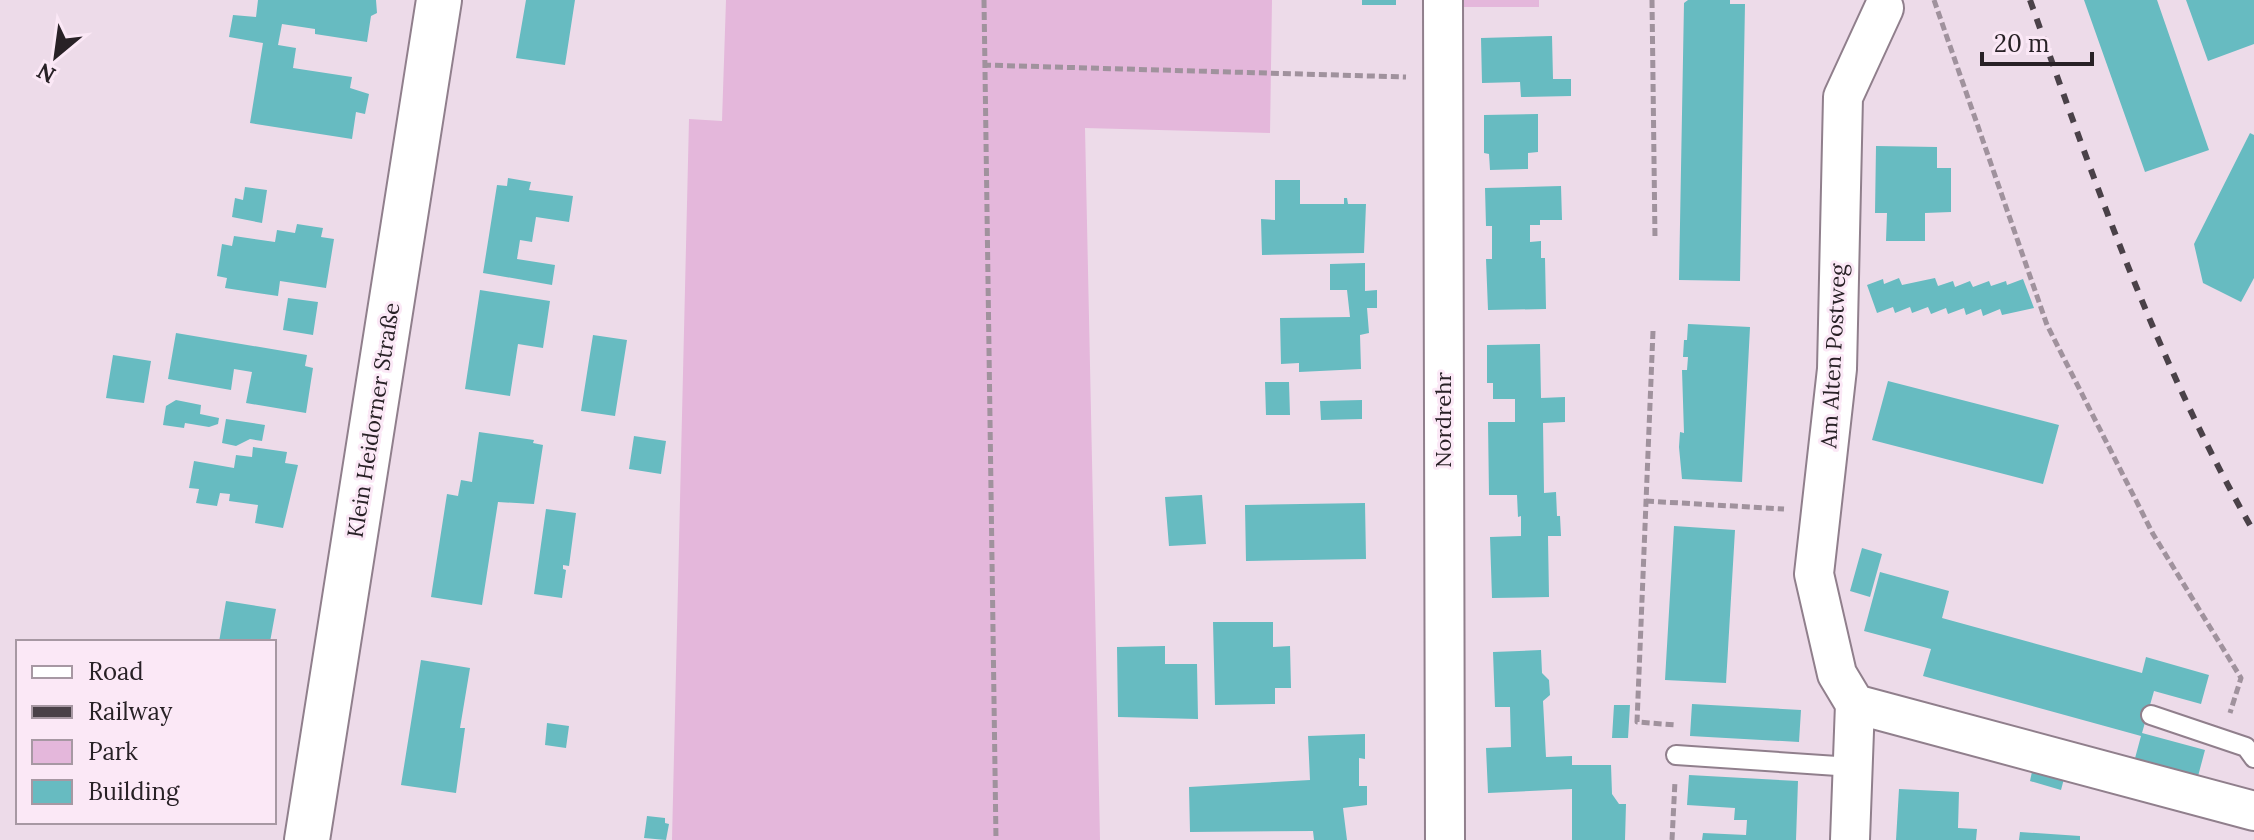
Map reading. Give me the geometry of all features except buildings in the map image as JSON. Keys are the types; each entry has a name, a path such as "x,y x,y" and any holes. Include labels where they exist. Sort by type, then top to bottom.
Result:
{"street":[{"name":"Klein Heidorner Straße","path":"307,840 439,0"},
{"name":"Nordrehr","path":"1443,0 1445,840"},
{"name":"Am Alten Postweg","path":"1855,704 1837,674 1814,574 1837,369 1843,97 1874,4"},
{"path":"1850,840 1855,704 2254,811"}],"lane":[{"path":"2151,715 2246,747 2254,758"},
{"path":"1676,755 1852,767"}],"path":[{"path":"984,0 996,840"},
{"path":"1652,0 1655,239"},
{"path":"1934,0 2047,325 2153,534 2241,678 2221,738"},
{"path":"983,65 1270,70 1442,78"},
{"path":"1653,331 1637,722 1678,725 1672,840"},
{"path":"1646,501 1821,511"}],"green space":[{"path":"726,0 1272,0 1270,133 1085,128 1100,840 672,840 689,119 722,121"},
{"path":"1456,0 1539,0 1539,7 1456,7"}],"railway":[{"path":"2030,0 2104,204 2158,338 2219,469 2254,532"}]}
